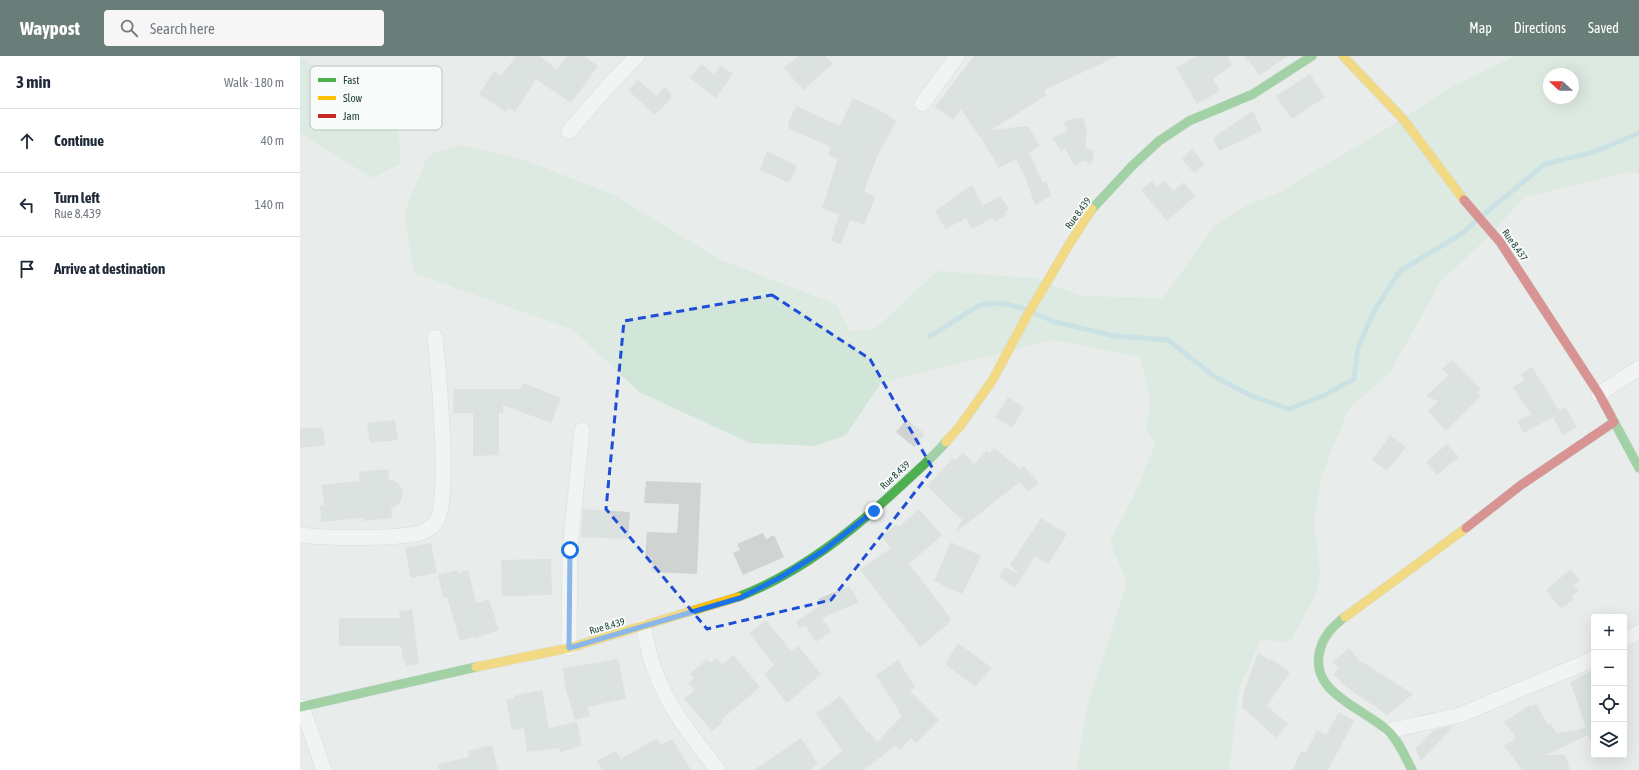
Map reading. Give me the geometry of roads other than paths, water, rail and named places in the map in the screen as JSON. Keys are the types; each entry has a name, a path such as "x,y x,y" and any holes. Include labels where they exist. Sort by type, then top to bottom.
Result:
{"street":[{"path":"569,131 637,56"},
{"path":"922,104 957,56"},
{"name":"Rue 8.439","path":"301,707 433,676 569,648 740,598 781,577 823,551 874,511 939,450 960,426 992,381 1028,314 1070,243 1093,208 1159,141 1189,121 1253,94 1312,56"},
{"name":"Rue 8.437","path":"1343,56 1403,119 1472,209 1505,249 1599,394 1639,468"},
{"path":"300,535 370,537 404,536 425,531 438,521 444,496 441,399 435,337"},
{"path":"1599,394 1639,368"},
{"path":"1412,770 1388,731 1342,699 1322,681 1317,671 1317,660 1322,643 1334,625 1442,546 1521,485 1614,422"},
{"path":"569,648 570,550 582,430"},
{"path":"643,626 655,671 666,696 692,737 718,770"},
{"path":"1627,638 1639,632"},
{"path":"1388,731 1460,715 1582,664 1591,659"},
{"path":"301,707 324,770"}],"waterway":[{"path":"1483,215 1545,164 1594,152 1639,133"},
{"path":"1034,313 1055,322 1115,336 1168,340 1215,377 1254,397 1289,409 1323,396 1354,379 1358,348 1374,311 1400,271 1463,233 1477,220"},
{"path":"930,336 980,305 1002,303 1025,309"}]}
